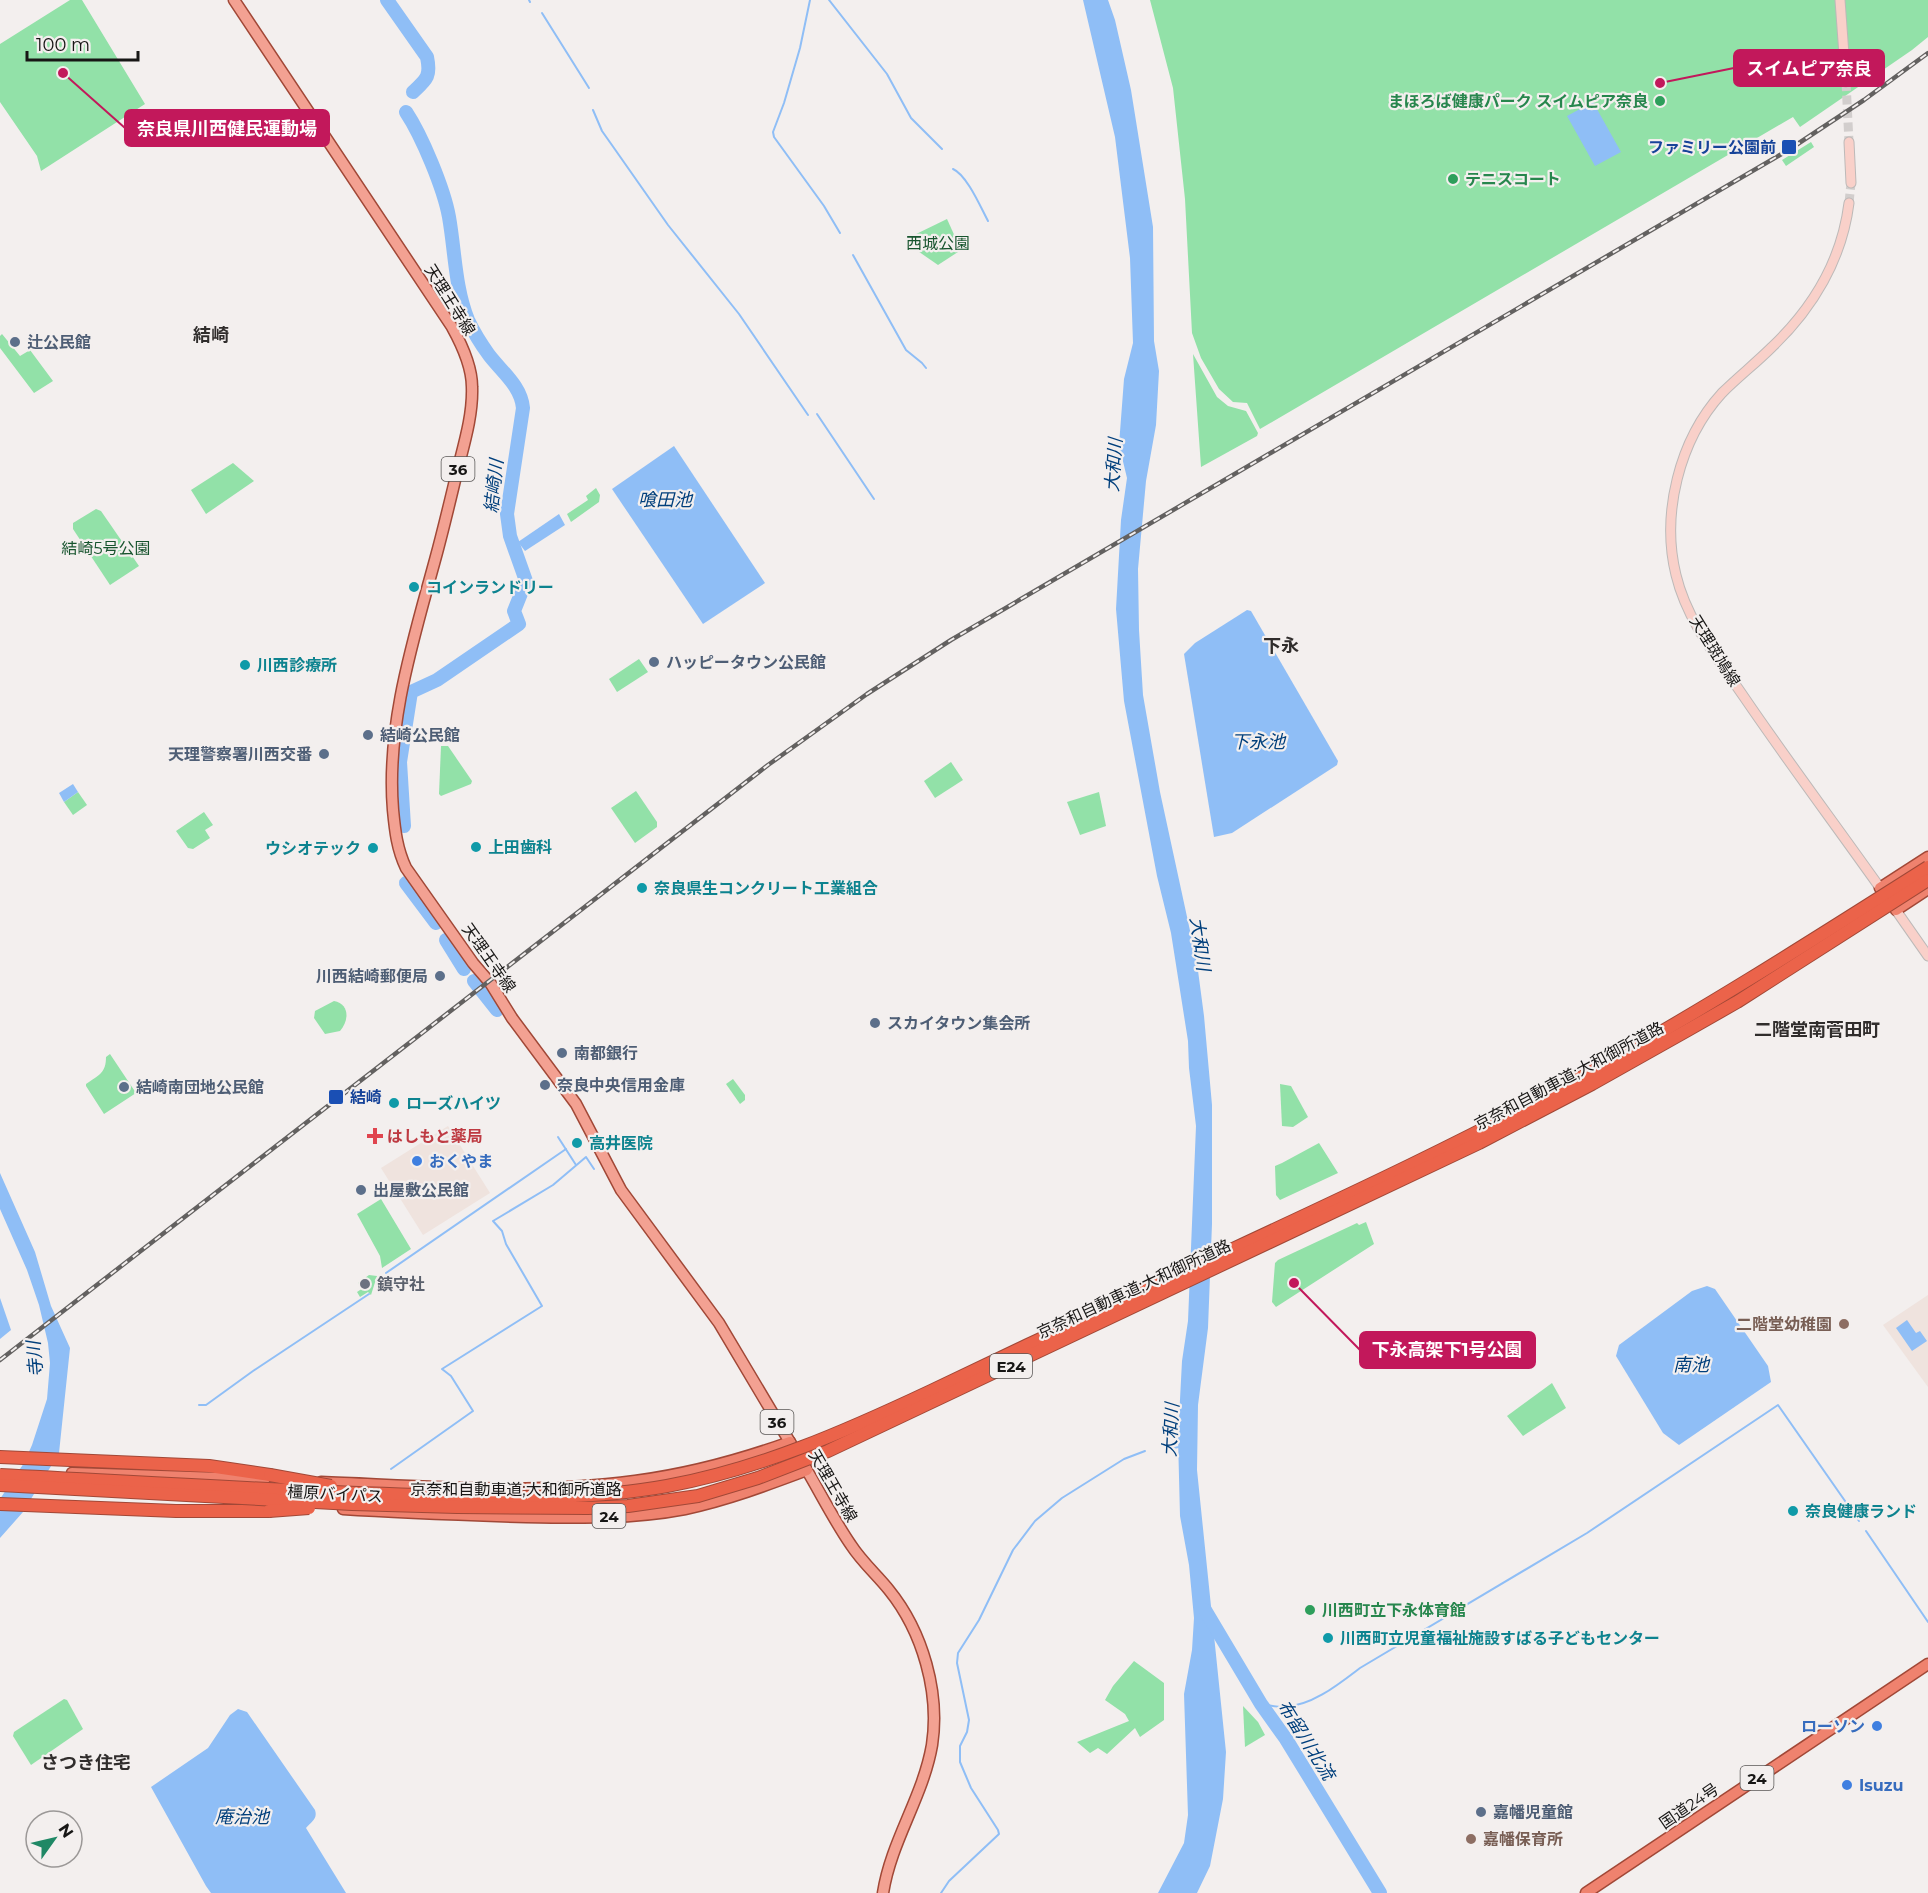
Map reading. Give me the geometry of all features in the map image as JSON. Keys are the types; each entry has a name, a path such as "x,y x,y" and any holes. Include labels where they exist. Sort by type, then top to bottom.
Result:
{"highway":[{"path":"1880,888 1928,857"},
{"name":"京奈和自動車道;大和御所道路","path":"0,1485 352,1498 586,1496 694,1481 792,1452 898,1406 1485,1128 1588,1074 1720,998 1928,867"},
{"name":"京奈和自動車道;大和御所道路","path":"0,1473 536,1509 628,1506 698,1496 801,1463 1479,1143 1592,1084 1697,1025 1928,880"},
{"path":"1896,910 1928,889"},
{"name":"橿原バイパス","path":"0,1473 542,1487 635,1481 749,1457 790,1442"},
{"path":"0,1457 209,1466 324,1484 352,1498"},
{"name":"橿原バイパス","path":"0,1491 405,1513 549,1517 642,1515 715,1502 807,1470"},
{"path":"0,1504 214,1512 269,1511 352,1498"},
{"name":"国道24号","path":"1586,1893 1928,1664"}],"main road":[{"name":"天理王寺線","path":"234,0 452,327 464,351 471,376 470,418 444,530 409,662 398,720 392,768 399,854 406,868 473,963 491,984 512,1018 576,1104 621,1190 718,1323 851,1545 890,1590 904,1611 917,1638 928,1670 932,1693 934,1716 929,1756 919,1788 894,1849 886,1875 884,1893"},
{"path":"1840,0 1846,82"},
{"path":"1849,142 1851,183"},
{"name":"天理斑鳩線","path":"1849,203 1838,253 1826,278 1805,311 1773,347 1721,394 1695,435 1679,472 1671,530 1676,575 1695,624 1797,774 1928,956"}],"shaded area":[{"name":"おくやま","path":"448,1126 490,1193 423,1235 381,1168"},
{"path":"1928,1295 1928,1387 1883,1325"}],"green space":[{"path":"70,0 82,0 145,104 41,171 37,156 0,102 0,44"},
{"path":"1150,0 1928,0 1928,37 1800,127 1793,117 1260,429 1247,403 1233,402 1219,389 1201,358 1192,333 1185,199 1173,88"},
{"path":"1811,142 1814,147 1786,166 1782,160"},
{"name":"西城公園","path":"947,219 961,250 938,265 912,247 910,237"},
{"path":"2,334 20,356 30,350 53,381 34,393 0,348"},
{"path":"1193,354 1217,397 1228,406 1246,411 1258,433 1257,436 1201,467"},
{"path":"233,463 254,481 206,514 191,490"},
{"path":"596,488 600,495 599,502 571,522 567,514 588,500 586,496"},
{"name":"結崎5号公園","path":"96,509 101,511 139,566 110,585 73,529 73,523"},
{"path":"639,659 648,672 617,692 609,679"},
{"path":"441,746 448,746 472,781 471,784 441,796 439,794"},
{"path":"951,762 963,780 935,798 924,781"},
{"path":"636,791 657,822 657,827 635,843 611,808"},
{"path":"78,792 87,805 73,815 64,802"},
{"path":"1099,792 1106,826 1080,835 1067,802"},
{"path":"204,812 213,825 205,830 210,838 193,849 188,848 176,831"},
{"path":"334,1001 345,1009 345,1023 340,1031 325,1034 314,1018 315,1011"},
{"path":"110,1054 136,1093 104,1114 86,1084 101,1073 105,1067 106,1057"},
{"path":"733,1079 745,1095 745,1100 740,1104 726,1084"},
{"path":"1280,1084 1291,1086 1308,1117 1293,1127 1282,1126"},
{"path":"1319,1143 1338,1173 1280,1200 1276,1195 1275,1166"},
{"path":"381,1199 411,1249 382,1268 380,1256 357,1214"},
{"path":"1366,1222 1374,1244 1276,1307 1272,1302 1275,1263 1278,1260 1357,1223 1359,1225"},
{"name":"鎮守社","path":"369,1275 377,1276 371,1295 368,1292 360,1297 357,1292 369,1284 366,1280 359,1285 358,1283"},
{"path":"1552,1383 1566,1408 1523,1436 1507,1416"},
{"path":"1134,1661 1164,1683 1164,1720 1140,1737 1135,1728 1107,1754 1098,1748 1090,1753 1077,1742 1129,1721 1125,1714 1105,1700 1113,1686"},
{"path":"64,1699 67,1700 83,1729 31,1765 13,1736 14,1732"},
{"path":"1243,1706 1258,1722 1265,1735 1245,1747"}],"water":[{"path":"1083,0 1108,0 1115,20 1131,90 1153,227 1154,341 1159,371 1156,425 1146,481 1138,569 1143,695 1160,792 1197,963 1212,1105 1212,1224 1208,1328 1198,1405 1197,1470 1226,1752 1223,1799 1210,1866 1197,1893 1158,1893 1184,1843 1188,1815 1184,1694 1192,1650 1194,1618 1189,1565 1180,1516 1178,1438 1182,1361 1188,1321 1196,1126 1188,1041 1171,933 1157,876 1124,701 1116,609 1121,520 1127,478 1119,445 1124,379 1133,343 1130,258 1115,137"},
{"path":"1593,102 1621,152 1595,166 1567,116"},
{"name":"喰田池","path":"674,446 765,583 703,624 612,489"},
{"path":"559,514 565,525 525,551 518,542"},
{"name":"下永池","path":"1247,610 1251,611 1338,761 1337,765 1232,833 1214,837 1184,654 1195,643"},
{"path":"73,784 78,792 64,802 59,793"},
{"path":"0,1173 35,1252 51,1306 70,1348 59,1453 23,1512 0,1538 0,1499 24,1463 32,1445 47,1399 50,1363 39,1305 27,1270 0,1209"},
{"name":"南池","path":"1707,1286 1715,1289 1768,1366 1771,1382 1679,1445 1663,1433 1616,1356 1619,1345 1692,1291"},
{"path":"0,1298 11,1330 0,1339"},
{"path":"1907,1320 1916,1333 1920,1331 1927,1341 1912,1351 1896,1328"},
{"name":"庵治池","path":"238,1709 247,1712 315,1810 315,1818 306,1828 346,1893 211,1893 206,1886 151,1787 208,1748 230,1715"}],"waterway":[{"name":"結崎川","path":"387,0 427,57 427,77 413,92"},
{"path":"810,0 800,48 773,132 774,137 824,206 840,233"},
{"path":"829,0 887,74 911,118 942,149"},
{"path":"542,13 589,88"},
{"path":"593,110 602,131 668,225 739,314 808,415"},
{"name":"結崎川","path":"404,826 400,762 411,692 437,680 519,624 514,611 526,581 510,536 507,514 523,408 521,400 515,386 486,351 468,320 460,295 449,217 442,192 425,148 406,112"},
{"path":"953,169 968,185 988,221"},
{"path":"853,255 906,350 926,368"},
{"path":"817,414 874,499"},
{"name":"結崎川","path":"406,883 436,923"},
{"name":"結崎川","path":"446,940 464,969"},
{"name":"結崎川","path":"474,981 497,1010"},
{"path":"558,1137 576,1165"},
{"path":"386,1273 566,1149"},
{"path":"391,1469 473,1411 451,1376 442,1369 542,1306 506,1244 502,1231 493,1221 553,1185 586,1157 594,1169"},
{"path":"199,1405 206,1405 369,1294"},
{"path":"1261,1704 1294,1706 1325,1693 1360,1668 1587,1533 1778,1405 1859,1521"},
{"name":"大和川","path":"1167,1449 1179,1447"},
{"path":"941,1893 949,1881 999,1834 971,1788 960,1762 960,1746 967,1732 969,1720 957,1663 958,1653 979,1620 1013,1550 1035,1521 1062,1498 1124,1459 1145,1451"},
{"path":"1866,1531 1928,1622"},
{"name":"布留川北流","path":"1205,1610 1261,1704 1286,1739 1380,1893"}],"tunnel":[{"path":"1846,82 1849,142"},
{"path":"1849,203 1851,183"}],"railway":[{"path":"0,1360 768,765 867,694 951,640 1790,149 1864,100 1928,53"}],"place":[{"name":"奈良県川西健民運動場","path":"63,73"},
{"name":"スイムピア奈良","path":"1660,83"},
{"name":"まほろば健康パーク スイムピア奈良","path":"1660,101"},
{"name":"ファミリー公園前","path":"1789,147"},
{"name":"テニスコート","path":"1453,179"},
{"name":"辻公民館","path":"15,342"},
{"name":"コインランドリー","path":"414,587"},
{"name":"ハッピータウン公民館","path":"654,662"},
{"name":"川西診療所","path":"245,665"},
{"name":"結崎公民館","path":"368,735"},
{"name":"天理警察署川西交番","path":"324,754"},
{"name":"上田歯科","path":"476,847"},
{"name":"ウシオテック","path":"373,848"},
{"name":"奈良県生コンクリート工業組合","path":"642,888"},
{"name":"川西結崎郵便局","path":"440,976"},
{"name":"スカイタウン集会所","path":"875,1023"},
{"name":"南都銀行","path":"562,1053"},
{"name":"奈良中央信用金庫","path":"545,1085"},
{"name":"結崎南団地公民館","path":"124,1087"},
{"name":"結崎","path":"336,1097"},
{"name":"ローズハイツ","path":"394,1103"},
{"name":"はしもと薬局","path":"375,1136"},
{"name":"高井医院","path":"577,1143"},
{"name":"おくやま","path":"417,1161"},
{"name":"出屋敷公民館","path":"361,1190"},
{"name":"下永高架下1号公園","path":"1294,1283"},
{"name":"鎮守社","path":"365,1284"},
{"name":"二階堂幼稚園","path":"1844,1324"},
{"name":"奈良健康ランド","path":"1793,1511"},
{"name":"川西町立下永体育館","path":"1310,1610"},
{"name":"川西町立児童福祉施設すばる子どもセンター","path":"1328,1638"},
{"name":"ローソン","path":"1877,1726"},
{"name":"Isuzu","path":"1847,1785"},
{"name":"嘉幡児童館","path":"1481,1812"},
{"name":"嘉幡保育所","path":"1471,1839"}],"district":[{"name":"結崎","path":"211,335"},
{"name":"下永","path":"1281,646"},
{"name":"二階堂南菅田町","path":"1817,1030"},
{"name":"さつき住宅","path":"86,1763"}],"water label":[{"name":"寺川","path":"35,1359"}]}
